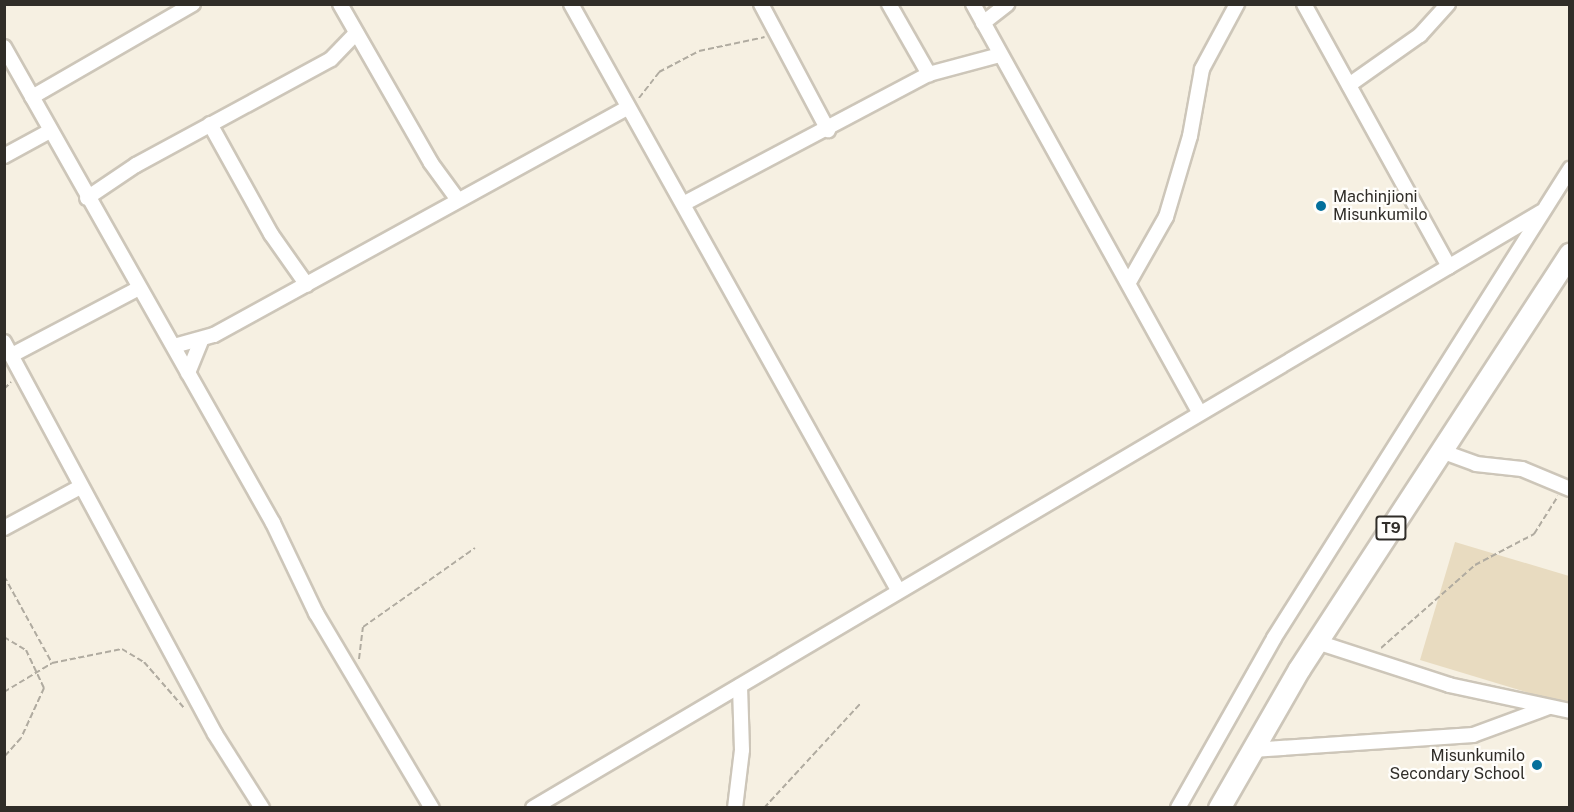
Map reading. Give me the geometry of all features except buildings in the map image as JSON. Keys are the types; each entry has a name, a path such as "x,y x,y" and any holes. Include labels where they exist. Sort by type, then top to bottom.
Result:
{"highway":[{"name":"T9","path":"1219,807 1317,642 1569,253"}],"street":[{"path":"32,97 193,4"},
{"path":"340,4 431,163 458,200"},
{"path":"571,4 629,111 685,203 898,590"},
{"path":"761,4 828,130"},
{"path":"890,4 930,74"},
{"path":"973,4 1075,196 1129,282 1199,411"},
{"path":"983,23 1007,4"},
{"path":"1129,282 1166,217 1190,136 1202,69 1237,4"},
{"path":"1304,4 1449,267"},
{"path":"1349,85 1420,35 1448,4"},
{"path":"87,198 210,124 331,59 356,33"},
{"path":"4,47 87,198 174,346 354,676 432,807"},
{"path":"685,203 828,130 930,74 1000,55"},
{"path":"174,346 201,341 307,285 458,200 629,111"},
{"path":"210,124 271,234 307,285"},
{"path":"4,156 50,131"},
{"path":"1178,807 1274,638 1569,169"},
{"path":"533,807 1199,411 1541,212"},
{"path":"12,355 139,288"},
{"path":"188,373 201,341"},
{"path":"4,342 80,487 215,734 262,807"},
{"path":"1441,451 1476,464 1522,469 1566,488"},
{"path":"4,528 80,487"},
{"path":"1317,642 1363,658 1569,711"},
{"path":"735,807 742,750 740,686"},
{"path":"1252,750 1473,735 1550,707"}],"path":[{"path":"629,111 659,72 715,45 735,47 776,33"},
{"path":"1363,658 1394,639 1475,565 1534,534 1566,488"},
{"path":"354,676 363,627 475,548"},
{"path":"4,576 52,663"},
{"path":"4,636 26,650 38,669 42,693 4,757"},
{"path":"4,692 38,669 52,663 82,654 131,651 193,716"},
{"path":"764,807 860,704"}],"shaded area":[{"path":"1455,542 1569,576 1569,705 1420,660"}],"place":[{"name":"Machinjioni Misunkumilo","path":"1321,206"},
{"name":"Misunkumilo Secondary School","path":"1537,765"}]}
